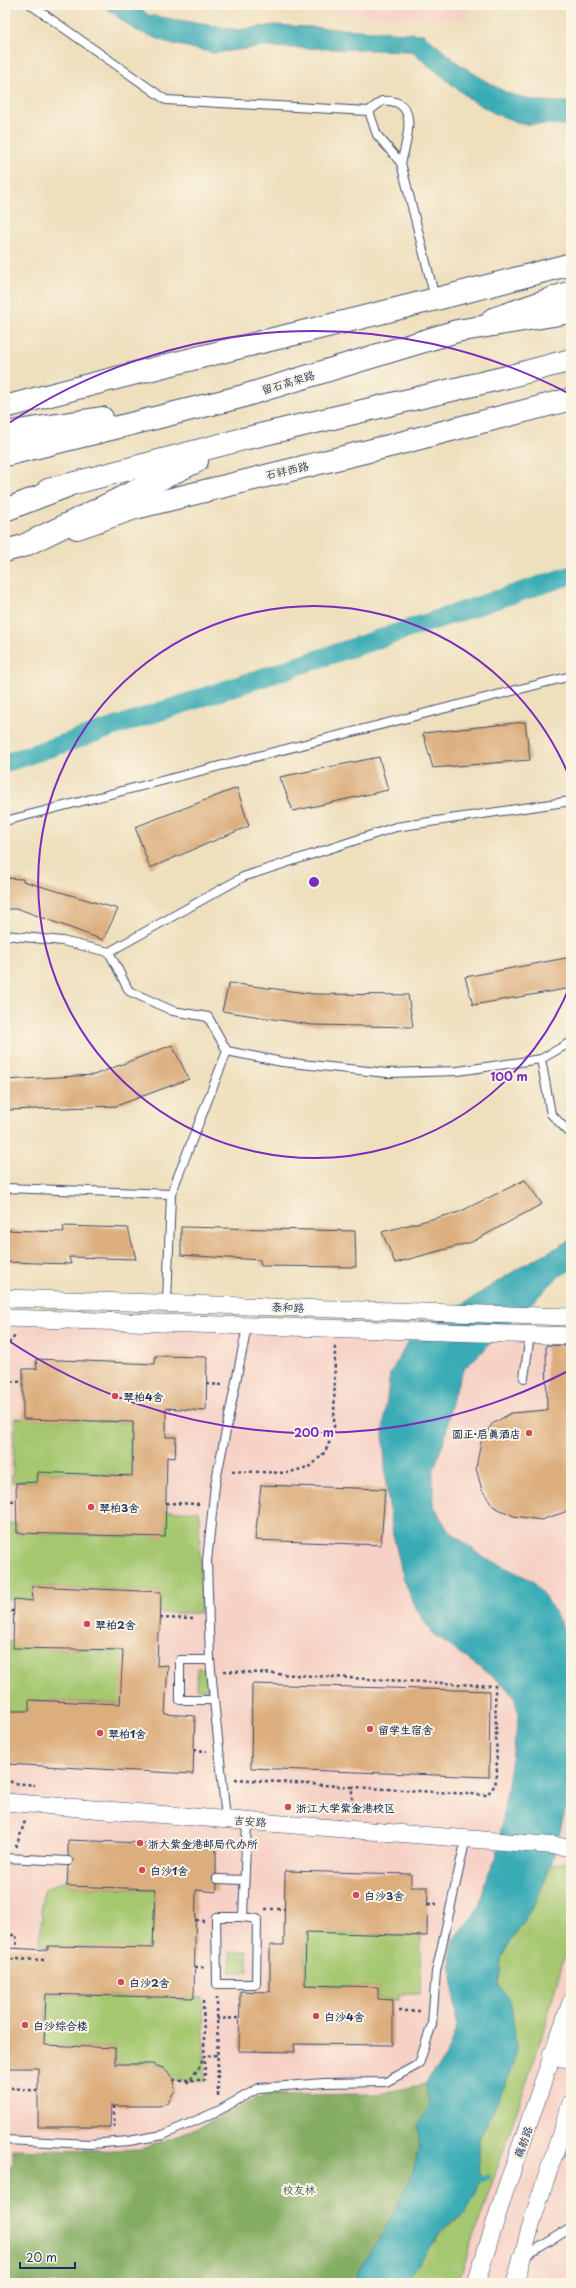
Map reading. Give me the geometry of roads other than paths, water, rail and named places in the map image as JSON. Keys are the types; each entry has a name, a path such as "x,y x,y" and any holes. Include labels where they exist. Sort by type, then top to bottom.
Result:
{"main road":[{"path":"5,407 200,356 436,300 571,264"},
{"path":"457,331 571,292"},
{"name":"留石高架路","path":"5,455 240,397 457,331 571,312"},
{"path":"5,501 243,439 507,377 571,360"},
{"path":"507,377 571,368"},
{"path":"5,432 240,397"},
{"name":"石祥西路","path":"14,549 135,508 393,445 571,399"},
{"path":"14,549 243,439"},
{"path":"5,510 67,486"}],"street":[{"name":"泰和路","path":"5,1298 413,1310 571,1317"},
{"name":"泰和路","path":"5,1318 247,1327 403,1330 571,1336"},
{"name":"吉安路","path":"5,1802 570,1847"},
{"name":"藕舫路","path":"476,2283 504,2194 562,2056 571,2002"},
{"path":"515,2283 571,2103"}],"lane":[{"path":"31,5 166,100 369,111 382,101 392,101 405,109 409,119 408,134 401,163"},
{"path":"369,111 377,135 401,163 436,300"},
{"path":"5,821 571,676"},
{"path":"5,935 62,940 109,952 243,877 396,828 571,801"},
{"path":"109,952 129,991 173,1011 208,1017 227,1051 282,1062 387,1073 458,1071 541,1059 571,1042"},
{"path":"168,1302 171,1194 227,1051"},
{"path":"541,1059 551,1114 571,1134"},
{"path":"5,1188 171,1194"},
{"path":"226,1819 210,1660 207,1561 218,1470 247,1327"},
{"path":"524,1334 524,1378"},
{"path":"210,1660 180,1660 180,1700 214,1700"},
{"path":"243,1917 247,1821"},
{"path":"5,2140 90,2144 114,2142 163,2134 218,2110 259,2088 324,2083 386,2082 419,2064 432,2024 436,1972 466,1838"},
{"path":"5,1858 68,1861"},
{"path":"216,1879 244,1880"},
{"path":"216,1917 243,1917 257,1919 256,1984 217,1984 216,1917"},
{"path":"522,2259 571,2228"}],"water":[{"path":"102,5 137,5 148,15 239,30 275,25 423,34 458,63 507,93 536,101 571,102 571,125 522,124 494,113 471,100 411,51 261,47 214,53 169,43 135,30"},
{"path":"571,1240 571,1270 558,1277 463,1370 452,1399 445,1438 433,1471 433,1504 447,1529 480,1555 533,1581 548,1601 571,1641 571,1788 551,1866 536,1902 517,1930 501,1960 499,1984 511,2004 517,2051 507,2081 479,2140 480,2179 477,2192 466,2212 452,2221 440,2232 404,2283 355,2283 358,2272 384,2231 412,2175 420,2147 418,2126 430,2104 425,2084 446,2056 457,2026 450,1957 454,1940 479,1908 486,1878 496,1859 519,1715 514,1696 501,1683 432,1633 418,1612 404,1581 393,1534 386,1485 383,1431 390,1374 410,1338 522,1266"}],"waterway":[{"path":"5,763 571,575"},
{"path":"561,2157 571,2153"},
{"path":"474,2180 487,2177"}],"place":[{"name":"翠柏4舍","path":"115,1396"},
{"name":"圆正·启真酒店","path":"529,1433"},
{"name":"翠柏3舍","path":"91,1507"},
{"name":"翠柏2舍","path":"87,1624"},
{"name":"留学生宿舍","path":"370,1729"},
{"name":"翠柏1舍","path":"100,1733"},
{"name":"浙江大学紫金港校区","path":"288,1807"},
{"name":"浙大紫金港邮局代办所","path":"140,1843"},
{"name":"白沙1舍","path":"142,1870"},
{"name":"白沙3舍","path":"356,1895"},
{"name":"白沙2舍","path":"121,1982"},
{"name":"白沙4舍","path":"316,2016"},
{"name":"白沙综合楼","path":"25,2025"}],"park label":[{"name":"校友林","path":"299,2189"}]}
